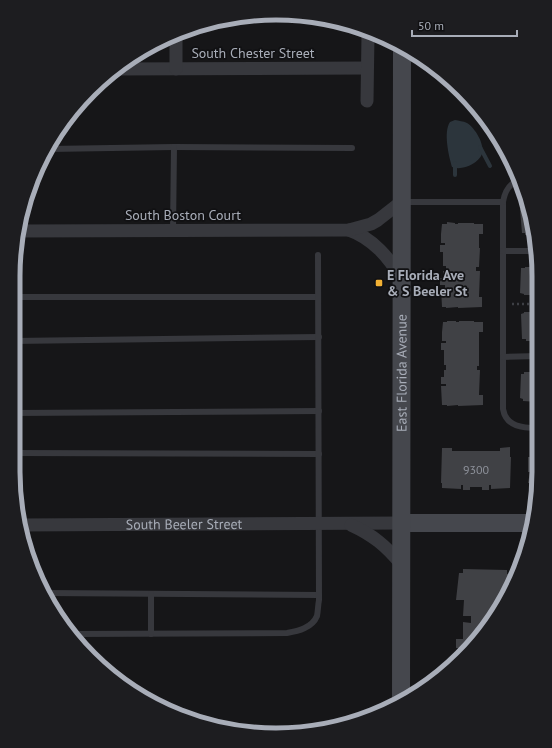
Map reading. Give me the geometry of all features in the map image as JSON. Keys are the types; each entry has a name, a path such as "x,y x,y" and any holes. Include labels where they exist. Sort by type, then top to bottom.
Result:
{"main road":[{"name":"East Florida Avenue","path":"401,696 402,53"},
{"name":"South Beeler Street","path":"402,523 527,523"}],"street":[{"path":"367,101 368,37"},
{"path":"176,40 176,69"},
{"name":"South Chester Street","path":"126,69 367,68"},
{"name":"South Boston Court","path":"24,231 349,230 378,220 401,202"},
{"name":"South Boston Court","path":"349,230 366,238 379,250 393,264 401,280"},
{"name":"South Beeler Street","path":"348,523 366,532 388,548 401,564"},
{"name":"South Beeler Street","path":"26,525 402,523"}],"lane":[{"path":"173,231 174,146"},
{"path":"54,149 174,146 352,148"},
{"path":"515,183 509,186 505,193 503,202 503,409 506,418 511,423 517,426 532,427"},
{"path":"401,202 503,202"},
{"path":"503,251 530,251"},
{"path":"78,634 287,633 301,630 308,626 316,617 319,595 318,255"},
{"path":"20,297 318,297"},
{"path":"20,341 319,337"},
{"path":"503,357 532,356"},
{"path":"20,413 319,411"},
{"path":"20,453 319,454"},
{"path":"50,593 319,595"},
{"path":"151,594 151,634"}],"path":[{"path":"503,304 532,304"}],"shaded area":[{"path":"455,120 462,121 470,125 479,137 483,150 477,161 469,166 460,168 452,167 447,144 448,126 450,122"}],"building":[{"path":"522,208 529,235 522,233 520,209"},
{"path":"447,222 455,224 483,224 483,234 479,234 479,267 476,267 476,271 480,271 479,297 482,297 482,307 442,307 441,288 445,288 445,285 440,285 440,278 443,278 443,271 446,271 446,266 443,266 443,252 440,252 440,245 445,245 445,243 441,243 441,234 442,224 447,224"},
{"path":"531,267 532,295 524,295 520,293 521,268"},
{"path":"524,312 532,312 532,341 522,339 521,314"},
{"path":"443,322 483,322 483,332 479,332 479,366 477,366 477,370 480,370 479,395 483,395 483,405 442,405 441,386 446,386 446,384 441,384 441,377 444,377 446,365 444,365 444,350 441,350 441,343 446,343 446,341 442,341 442,332"},
{"path":"524,372 532,372 532,402 523,401 523,399 520,398 521,374 524,374"},
{"path":"510,447 510,488 491,489 491,485 489,485 489,490 482,490 482,487 470,487 470,490 463,490 463,485 461,485 461,489 442,488 442,448 452,448 452,451 500,451 500,448"},
{"path":"530,447 532,447 531,488 530,483 528,483 530,472 528,472 528,457 530,457"},
{"path":"463,569 507,570 507,574 511,574 489,614 458,652 456,639 463,639 463,622 471,623 471,616 463,616 464,600 456,600 459,573 463,573"}],"waterway":[{"path":"480,147 490,166"},
{"path":"455,163 455,175"}],"place":[{"name":"E Florida Ave & S Beeler St","path":"379,283"}]}
